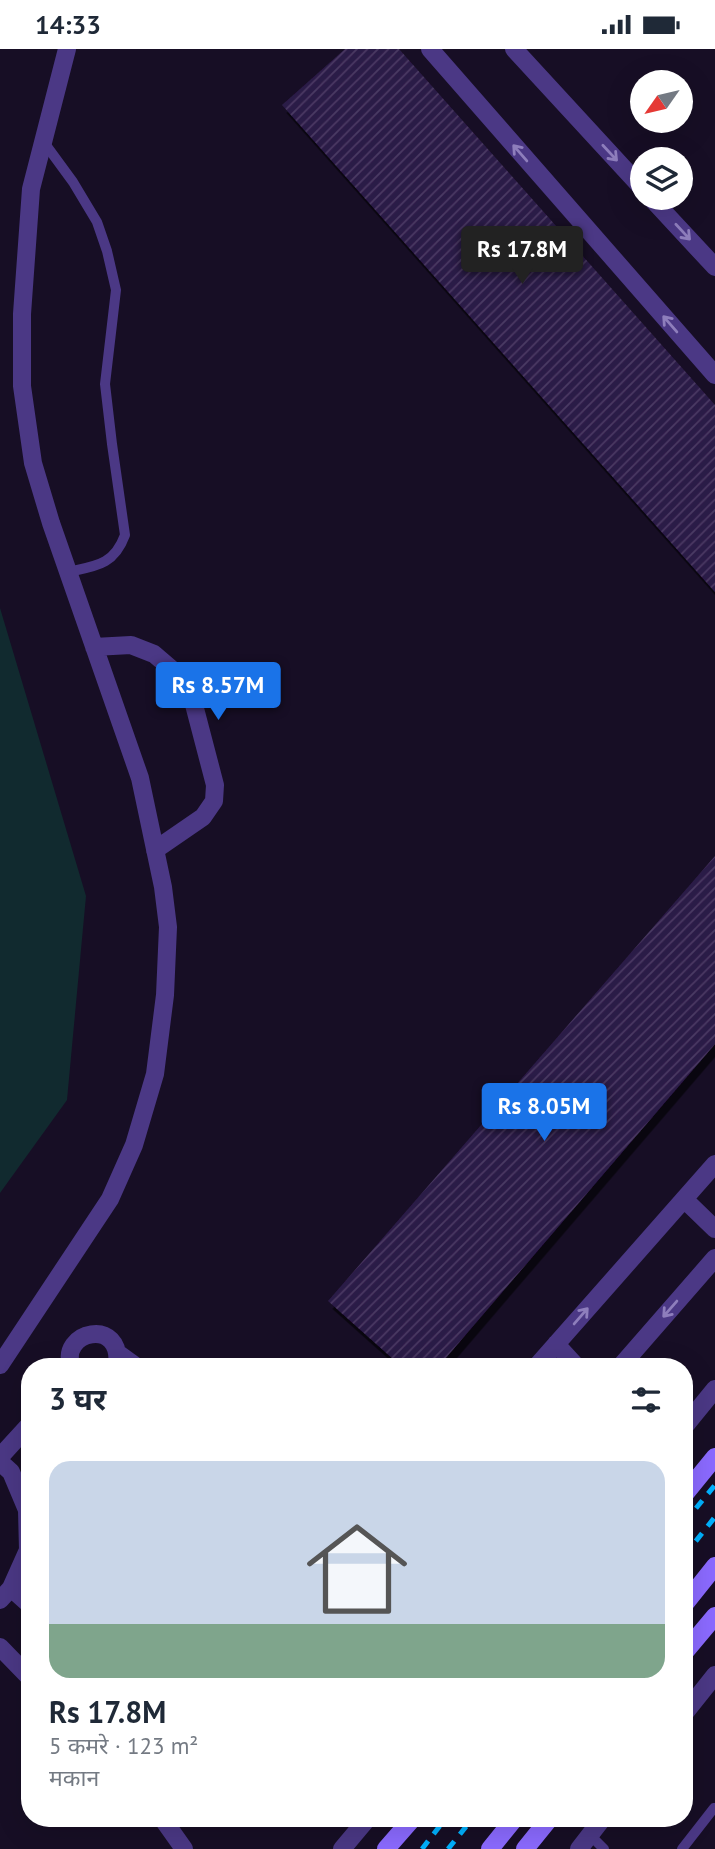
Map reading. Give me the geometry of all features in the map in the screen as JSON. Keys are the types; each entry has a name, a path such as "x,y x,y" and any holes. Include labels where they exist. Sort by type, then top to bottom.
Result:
{"main road":[{"path":"693,1484 715,1457"},
{"path":"693,1594 715,1566"},
{"path":"693,1642 715,1616"},
{"path":"386,1849 405,1827"},
{"path":"490,1849 508,1827"},
{"path":"525,1849 543,1827"}],"street":[{"path":"0,1365 110,1199 134,1145 155,1074 165,995 167,927 163,887 140,778 33,463 22,386 22,314 31,189 67,49"},
{"path":"430,49 715,375"},
{"path":"514,49 630,175"},
{"path":"662,210 715,267"},
{"path":"94,647 131,645 153,654 175,672 192,697 215,785 214,801 203,817 155,850"},
{"path":"544,1358 715,1164"},
{"path":"684,1199 715,1229"},
{"path":"628,1358 715,1258"},
{"path":"70,1358 71,1349 79,1338 91,1333 104,1334 114,1342 118,1358"},
{"path":"556,1344 569,1358"},
{"path":"693,1416 715,1389"},
{"path":"21,1434 0,1459 11,1472 21,1496"},
{"path":"6,1594 21,1564"},
{"path":"0,1647 21,1669"},
{"path":"693,1703 715,1675"},
{"path":"168,1827 184,1849"},
{"path":"342,1849 360,1827"},
{"path":"584,1842 596,1827"}],"lane":[{"path":"43,141 97,222 116,291 106,384 125,535 120,548 100,565 68,572"},
{"path":"682,1849 714,1808"},
{"path":"584,1842 604,1849"}],"green space":[{"path":"0,608 86,896 67,1100 0,1193"}],"building":[{"path":"345,49 399,49 715,405 715,592 282,105"},
{"path":"715,856 715,1044 446,1358 392,1358 328,1301"}],"railway":[{"path":"693,1512 715,1485"},
{"path":"693,1545 715,1517"},
{"path":"422,1849 439,1827"},
{"path":"448,1849 466,1827"}]}
